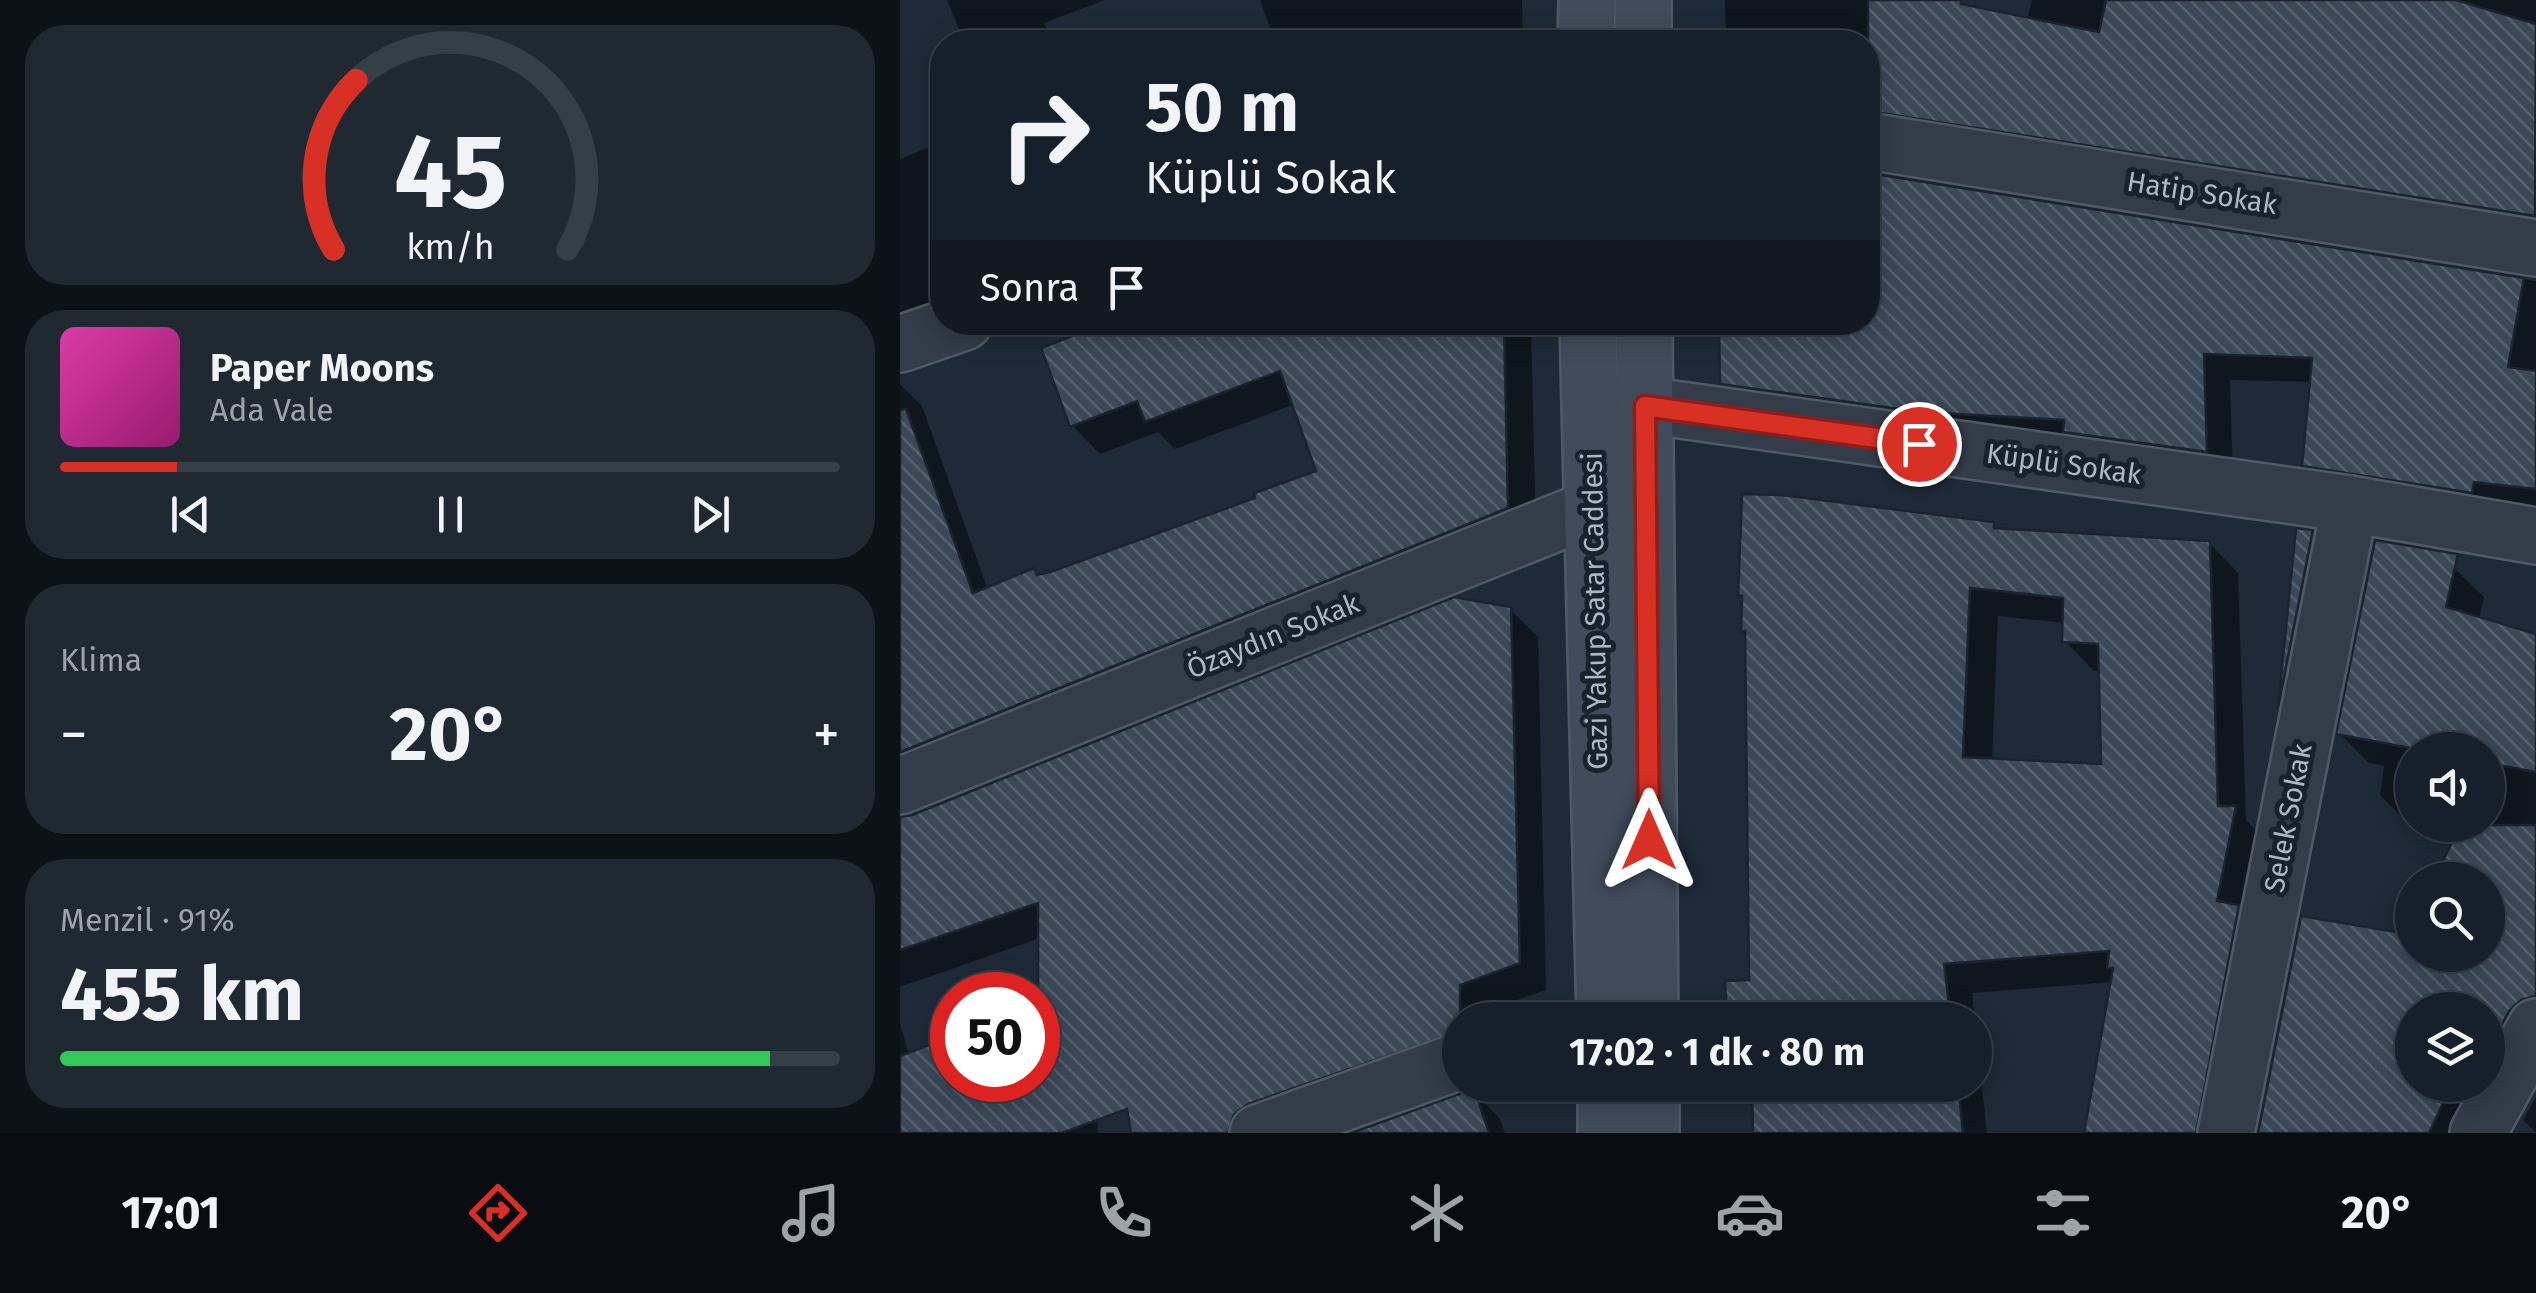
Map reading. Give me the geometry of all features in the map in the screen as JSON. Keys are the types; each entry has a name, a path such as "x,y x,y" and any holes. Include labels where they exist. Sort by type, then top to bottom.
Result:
{"main road":[{"path":"1587,30 1588,0"},
{"path":"1642,0 1643,30"},
{"name":"Gazi Yakup Satar Caddesi","path":"1588,335 1616,1002"},
{"name":"Gazi Yakup Satar Caddesi","path":"1618,1002 1646,487 1644,335"},
{"path":"1606,1102 1606,1133"},
{"path":"1651,1102 1651,1133"}],"street":[{"name":"Hatip Sokak","path":"1880,143 2536,248"},
{"path":"900,344 930,334"},
{"name":"Küplü Sokak","path":"1590,405 1645,406 2350,504 2536,536"},
{"name":"Özaydın Sokak","path":"900,786 1646,487"},
{"name":"Selek Sokak","path":"2226,1133 2350,504"},
{"path":"2478,1133 2536,1027"},
{"path":"1258,1133 1442,1067"}],"building":[{"path":"1868,0 1961,0 1961,4 2099,32 2106,0 2456,0 2536,24 2535,216 1880,113 1880,30 1868,30"},
{"path":"1880,175 2524,278 2508,367 2536,371 2536,489 2474,482 2472,493 2302,466 2312,358 2204,354 2207,452 2063,432 2064,420 1920,412 1720,384 1719,335 1880,335"},
{"path":"1074,335 1504,335 1508,508 900,752 900,410 906,409 973,593 1034,568 1037,575 1050,572 1255,498 1254,493 1316,471 1280,371 1145,422 1137,401 1070,427 1041,348"},
{"path":"1742,494 1782,495 1994,522 1994,528 2210,541 2218,806 2236,806 2217,901 2239,905 2196,1133 2084,1133 2113,968 2107,968 2109,951 1944,964 1949,1002 1726,1002 1725,981 1749,980 1742,596 1738,596","holes":["1970,588 2063,598 2062,642 2098,644 2101,764 1963,757"]},
{"path":"2296,528 2313,530 2278,707"},
{"path":"2375,540 2458,554 2446,607 2536,634 2536,772 2505,766 2505,732 2395,732 2395,745 2336,734"},
{"path":"1454,597 1511,607 1520,963 1460,985 1460,1002 1442,1002 1442,1037 1248,1104 1234,1114 1228,1133 1131,1133 1127,1109 1062,1133 900,1133 900,1056 930,1044 930,1102 1060,1102 1060,972 1038,972 1038,903 900,950 900,817"},
{"path":"2505,825 2536,825 2536,996 2521,1000 2505,1019 2505,992 2395,992 2395,1102 2444,1102 2429,1133 2258,1133 2301,916 2395,932 2395,972 2505,972 2505,862 2443,862 2452,842 2505,842"},
{"path":"1442,1100 1479,1102 1489,1133 1351,1133"},
{"path":"1752,1102 1960,1102 1963,1133 1753,1133"}],"route":[{"path":"1649,840 1645,406 1919,444"}]}
